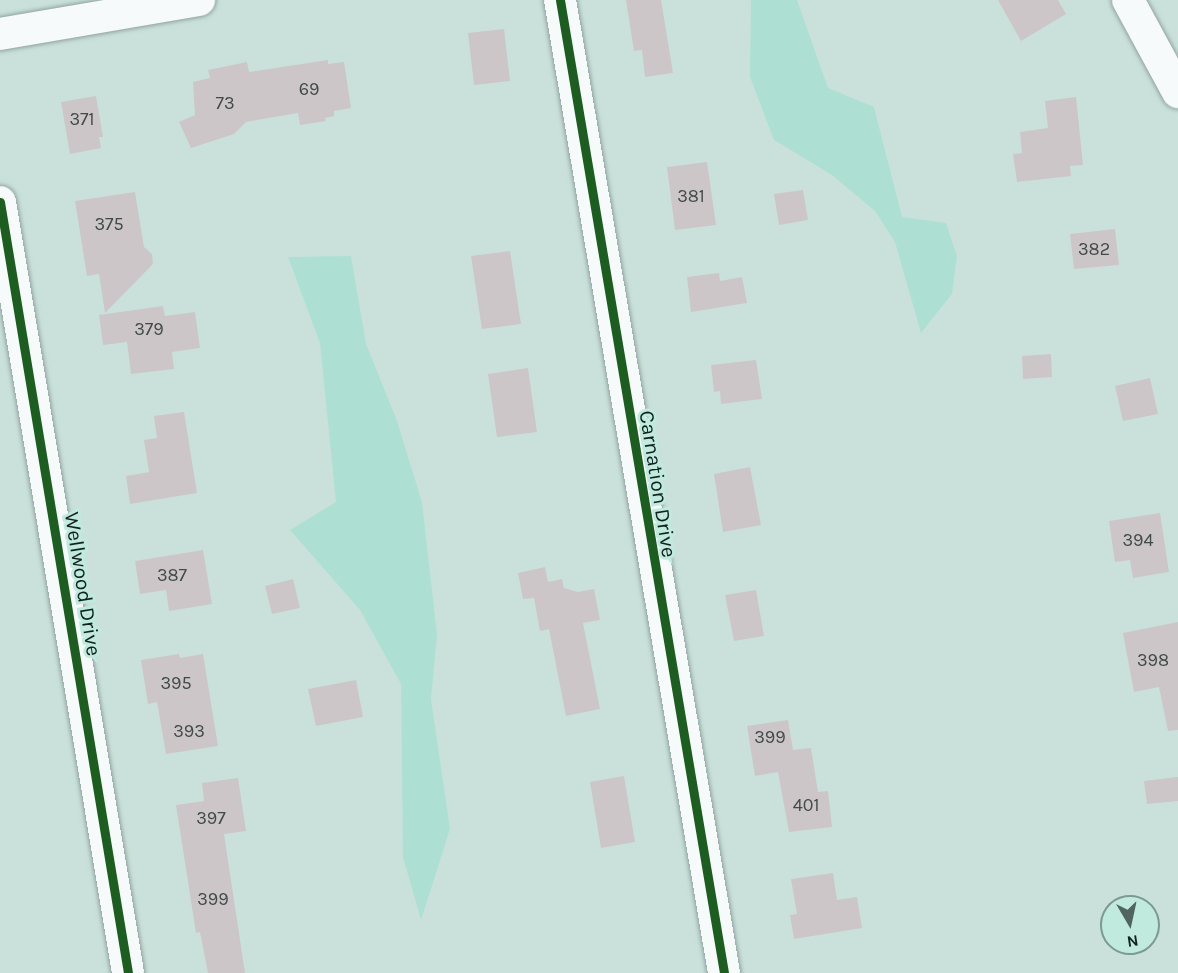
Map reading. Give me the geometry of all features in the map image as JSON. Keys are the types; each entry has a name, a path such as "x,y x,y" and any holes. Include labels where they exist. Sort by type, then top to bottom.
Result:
{"street":[{"path":"0,34 199,0"},
{"name":"Carnation Drive","path":"560,0 724,973"},
{"path":"1128,0 1178,92"},
{"name":"Wellwood Drive","path":"0,202 128,973"}],"green space":[{"path":"751,0 797,0 828,88 874,107 902,217 946,223 957,256 952,294 921,333 895,242 875,211 832,175 774,140 750,77"},
{"path":"351,256 366,344 396,418 422,502 437,635 431,699 450,829 421,920 403,857 401,684 360,610 290,530 336,502 320,343 288,257"}],"building":[{"path":"626,0 661,0 673,73 645,77 642,50 634,51"},
{"path":"998,0 1058,0 1066,14 1021,41"},
{"path":"504,29 510,81 474,85 468,33"},
{"path":"328,60 328,64 344,62 351,108 334,111 334,116 325,118 326,121 300,125 298,113 246,122 234,134 191,148 179,122 195,115 193,82 210,78 208,70 247,62 249,72"},
{"path":"96,96 103,137 99,137 101,148 70,154 61,102"},
{"path":"1076,97 1083,165 1070,166 1071,176 1017,182 1013,154 1022,153 1020,132 1048,128 1045,101"},
{"path":"707,162 716,225 675,230 667,167"},
{"path":"803,190 808,220 779,225 774,194"},
{"path":"135,192 144,247 152,254 153,264 105,313 99,274 87,276 75,201"},
{"path":"1115,229 1119,265 1074,269 1070,234"},
{"path":"510,251 521,324 482,329 471,256"},
{"path":"719,273 720,281 742,277 747,303 691,312 687,277"},
{"path":"163,306 165,316 195,312 200,348 172,352 174,369 131,374 127,342 103,345 99,315"},
{"path":"1051,354 1052,377 1023,379 1022,356"},
{"path":"756,360 762,399 721,404 720,391 714,392 711,365"},
{"path":"528,368 537,432 497,437 488,374"},
{"path":"1150,378 1158,414 1123,421 1115,386"},
{"path":"184,412 197,493 130,504 126,476 149,472 144,440 157,438 154,416"},
{"path":"750,467 761,525 723,532 714,474"},
{"path":"1160,513 1169,572 1133,578 1130,560 1115,562 1109,521"},
{"path":"203,550 212,604 169,611 166,590 140,594 135,561"},
{"path":"545,567 548,582 562,579 564,588 578,592 594,589 600,620 583,623 600,709 566,716 549,629 540,631 534,598 523,599 518,573"},
{"path":"293,579 300,608 272,614 265,586"},
{"path":"756,590 764,636 734,641 725,595"},
{"path":"1178,622 1178,730 1168,731 1159,687 1134,692 1123,633"},
{"path":"179,654 180,658 203,654 218,746 166,754 157,702 148,704 141,660"},
{"path":"356,680 363,717 316,726 308,689"},
{"path":"788,720 793,750 811,748 818,792 828,791 832,827 789,832 778,772 755,776 747,726"},
{"path":"624,776 635,842 601,848 590,782"},
{"path":"1178,777 1178,801 1147,804 1144,781"},
{"path":"238,778 246,831 224,834 245,973 208,973 200,932 196,933 176,805 204,801 202,783"},
{"path":"833,873 837,900 857,897 862,928 794,939 790,915 797,914 791,879"}],"cycle path":[{"path":"560,0 724,973"},
{"path":"0,202 128,973"}]}
